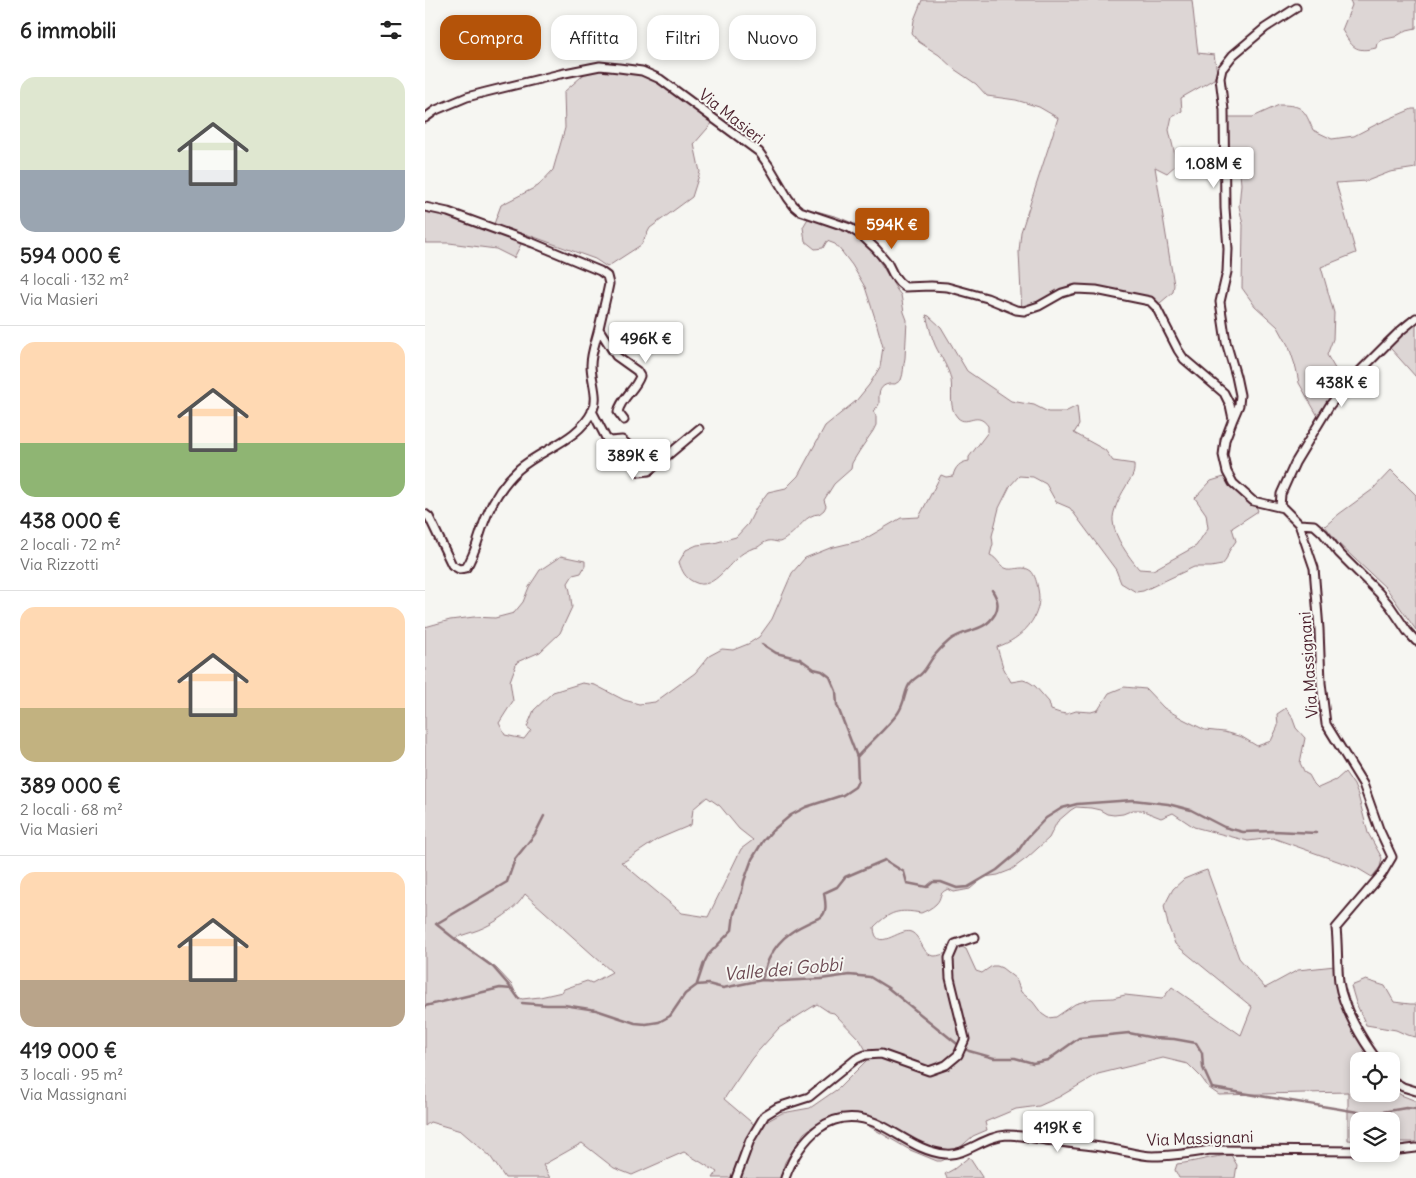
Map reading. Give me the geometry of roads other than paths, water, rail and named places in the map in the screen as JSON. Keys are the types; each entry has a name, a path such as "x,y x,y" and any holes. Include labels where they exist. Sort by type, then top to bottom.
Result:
{"street":[{"path":"1296,8 1275,20 1233,55 1222,69 1220,78 1224,110 1228,249 1227,272 1220,302 1226,342 1237,376 1240,395 1239,405 1225,440 1223,455 1227,472 1233,483 1253,501 1283,508 1299,524 1314,525 1379,593 1407,631 1416,640"},
{"name":"Via Masieri","path":"425,118 436,110 467,97 560,74 600,66 641,71 665,83 759,152 788,198 800,211 850,228 871,243 887,262 899,282 905,287 931,286 947,288 987,298 1016,310 1039,306 1062,293 1076,289 1096,290 1150,301 1156,307 1184,359 1224,393 1230,404 1233,419"},
{"path":"425,208 448,212 600,270 607,276 609,284 593,347 591,364 595,402 592,411 573,435 533,458 504,485 487,514 473,557 466,568 459,569 452,566 429,517 425,514"},
{"path":"1280,507 1281,494 1295,463 1330,405 1351,380 1399,332 1416,318"},
{"path":"599,329 617,356 637,371 640,376 638,382 619,407 618,412 624,420"},
{"path":"592,411 606,438 610,441 622,440 627,444 633,463 640,472 649,471 699,429"},
{"name":"Via Massignani","path":"1299,524 1314,568 1321,683 1326,724 1363,784 1379,829 1392,857 1383,874 1336,928 1339,982 1347,1008 1371,1052"},
{"path":"736,1178 750,1140 765,1115 778,1107 809,1097 856,1059 865,1055 881,1054 929,1071 946,1065 958,1055 965,1039 950,978 949,958 955,944 975,937"},
{"path":"1400,1085 1416,1091"},
{"name":"Via Massignani","path":"785,1178 791,1162 813,1132 835,1120 847,1118 864,1119 920,1147 947,1154 966,1150 988,1138 1009,1135 1111,1148 1152,1156 1210,1150 1350,1150"},
{"path":"1400,1150 1416,1148"}],"waterway":[{"path":"697,984 708,955 732,930 734,914 744,881 752,859 763,841 791,815 806,807 843,795 855,787 858,781 857,757 898,713 910,683 922,673 936,654 950,640 991,620 997,608 997,602 992,590"},
{"path":"762,644 776,653 800,659 830,677 836,691 837,705 857,757"},
{"path":"762,979 774,949 791,932 823,915 825,909 824,893 837,887 845,877 885,860 904,872 907,883 927,887 933,882 941,882 957,888 968,887 997,870 1016,854 1027,838 1046,818 1062,808 1077,804 1133,800 1168,804 1191,810 1224,827 1243,832 1316,833"},
{"path":"512,989 493,967 436,924 507,882 515,859 535,834 544,816"},
{"name":"Valle dei Gobbi","path":"522,1003 564,1005 596,1010 635,1023 646,1024 659,1022 670,1016 685,994 697,985 708,984 723,988 762,980 821,979 849,975 870,977 888,988 961,1047 994,1058 1015,1058 1033,1063 1048,1060 1079,1038 1129,1033 1196,1043 1202,1053 1203,1068 1212,1088 1370,1114 1406,1108 1416,1109"},
{"name":"Valle dei Gobbi","path":"425,1006 500,988 512,989 519,999"}]}
